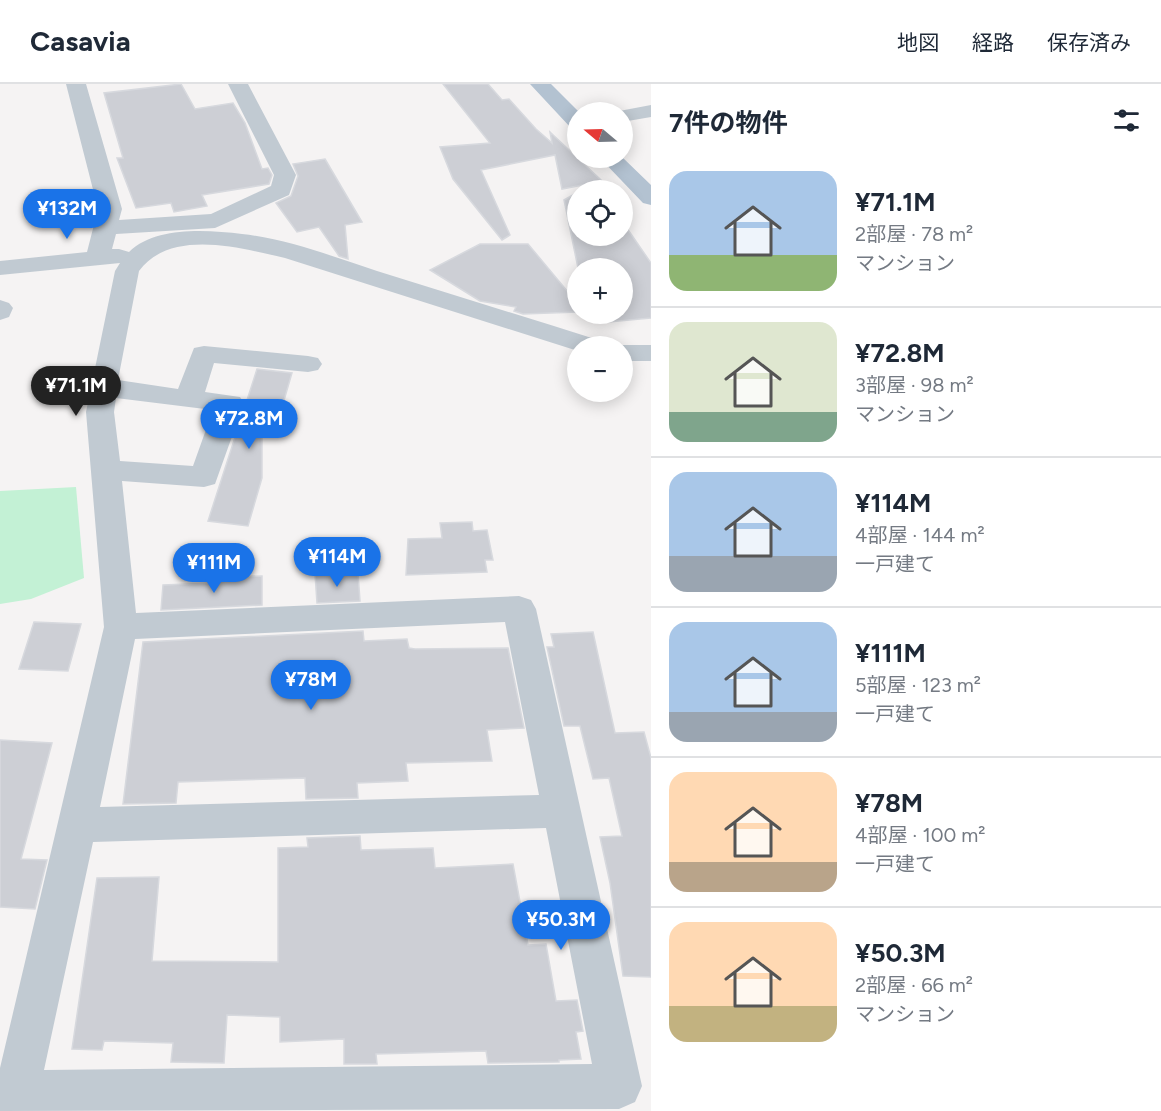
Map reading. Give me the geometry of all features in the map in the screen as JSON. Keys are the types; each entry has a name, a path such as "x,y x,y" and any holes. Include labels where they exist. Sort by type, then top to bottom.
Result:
{"main road":[{"path":"540,84 567,112"},
{"path":"621,168 651,198"}],"street":[{"path":"76,84 110,208 98,258"},
{"path":"105,228 216,221 281,190 285,175 238,84"},
{"path":"633,114 651,111"},
{"path":"0,268 139,255 163,242 202,238 244,241 292,252 567,339"},
{"path":"121,627 519,609 619,1086 9,1092 77,825 121,627 100,412 127,271 139,255"},
{"path":"633,353 651,353"},
{"path":"188,399 204,354 308,364"},
{"path":"107,470 204,477 246,358"},
{"path":"103,387 230,403"},
{"path":"77,825 562,811"}],"green space":[{"path":"76,487 84,578 31,599 0,604 0,491"}],"building":[{"path":"181,84 195,109 233,103 245,123 262,169 268,168 272,175 269,184 202,195 207,206 174,212 171,203 136,208 117,158 123,158 104,93"},
{"path":"443,84 488,84 502,100 509,99 552,143 550,132 567,148 567,168 588,168 601,180 567,180 567,188 562,189 555,155 481,170 510,235 502,240 453,179 440,147 490,143"},
{"path":"325,159 362,222 345,225 348,259 339,256 319,227 297,232 276,203 291,196 298,176 293,164"},
{"path":"567,198 567,215 564,200"},
{"path":"633,237 651,263 651,318 633,320 633,258 576,258 573,246 633,246"},
{"path":"480,244 528,244 567,291 567,312 523,314 514,311 516,307 480,301 430,270"},
{"path":"257,369 292,373 280,414 262,415 262,478 248,526 208,521"},
{"path":"472,522 473,531 487,530 493,560 485,560 487,572 406,575 408,539 442,538 440,523"},
{"path":"358,573 360,601 317,603 315,574"},
{"path":"262,576 262,605 161,610 163,585 213,583 213,577"},
{"path":"34,622 81,624 68,671 19,669"},
{"path":"363,631 364,641 407,639 409,648 415,649 508,648 524,728 487,730 492,761 406,763 408,781 357,783 358,798 306,799 305,778 178,782 176,803 123,804 143,642"},
{"path":"593,632 615,733 644,732 651,758 651,977 623,976 610,883 600,837 622,836 609,778 593,779 580,726 564,726 547,647 554,647 551,634"},
{"path":"0,740 52,743 21,859 47,860 35,909 0,907"},
{"path":"360,836 361,850 433,848 435,868 513,864 528,945 546,944 556,1001 577,1000 583,1031 576,1032 581,1059 559,1060 559,1062 488,1063 486,1051 376,1054 377,1064 344,1064 344,1039 280,1042 280,1017 227,1015 224,1063 171,1062 173,1043 104,1041 102,1050 72,1049 97,878 159,877 152,961 278,962 278,848 308,847 307,838"}]}
